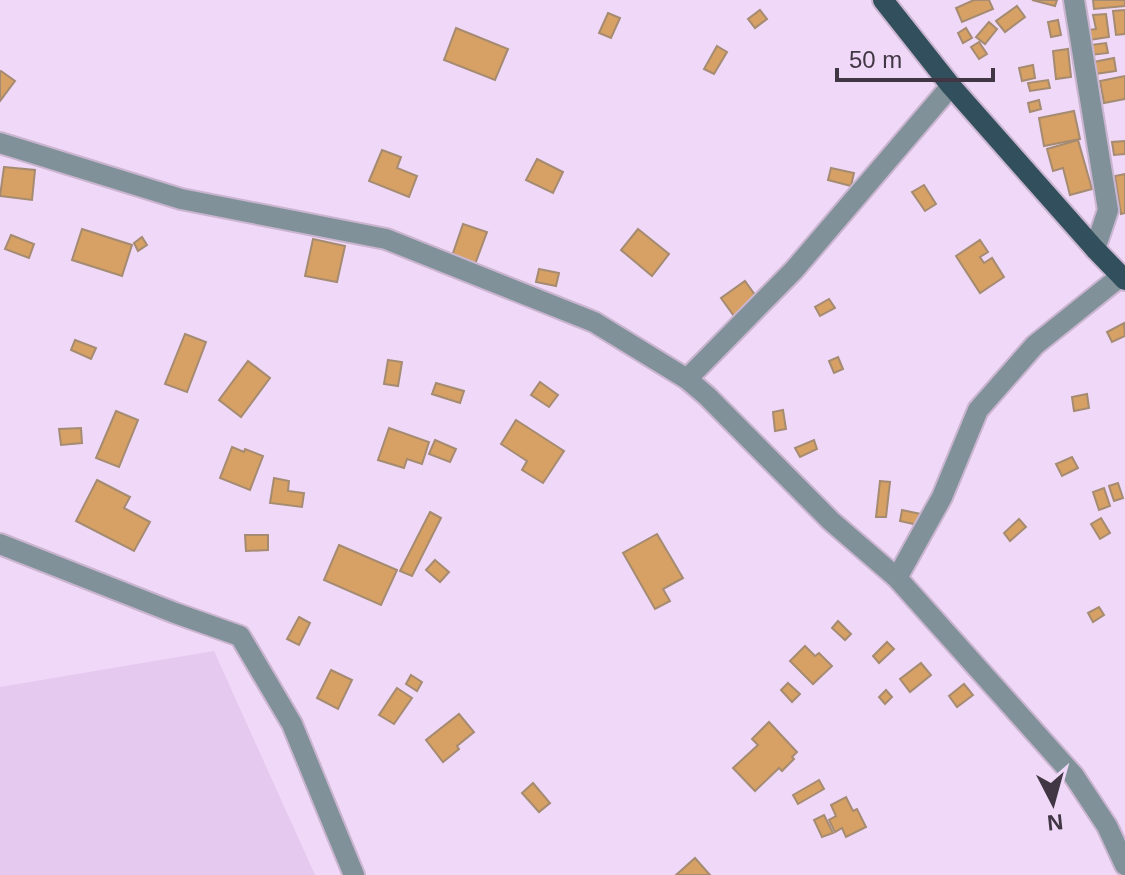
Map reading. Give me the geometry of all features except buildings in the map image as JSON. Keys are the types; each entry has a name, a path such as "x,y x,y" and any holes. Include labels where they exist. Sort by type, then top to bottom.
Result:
{"main road":[{"path":"883,0 951,86 1123,278"}],"street":[{"path":"1074,0 1108,210 1095,249"},
{"path":"687,379 794,270 951,86"},
{"path":"0,143 181,199 386,239 594,322 687,379 831,521 897,578 1074,776 1107,826 1125,865"},
{"path":"897,578 942,497 978,410 1035,345 1123,278"},
{"path":"0,544 240,636 292,724 354,875"}],"shaded area":[{"path":"214,651 315,875 0,875 0,687"}]}
